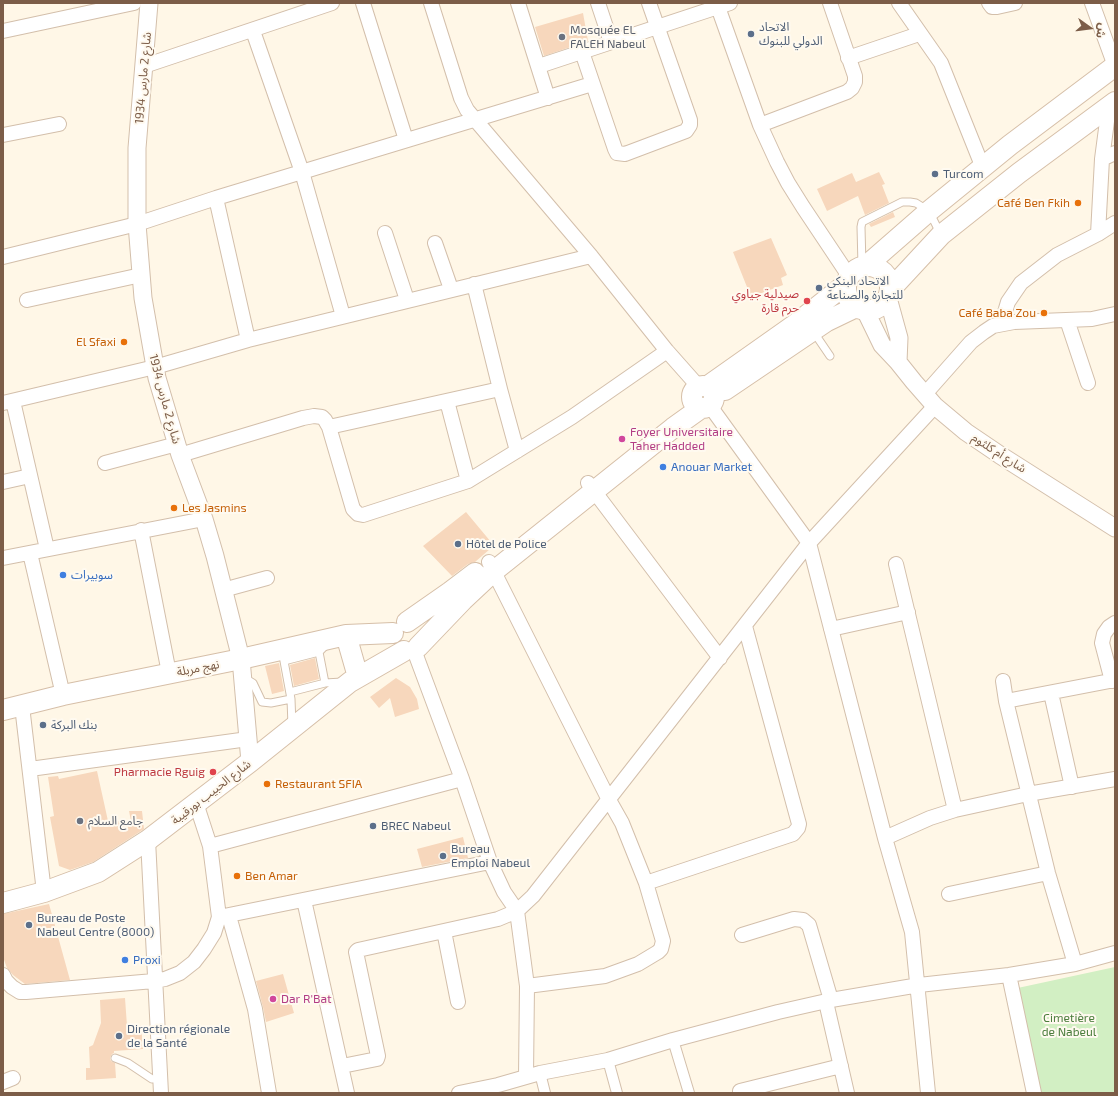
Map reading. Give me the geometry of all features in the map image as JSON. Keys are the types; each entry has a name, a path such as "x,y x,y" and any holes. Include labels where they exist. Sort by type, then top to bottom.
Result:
{"main road":[{"path":"400,628 413,623 421,631 421,642 412,650 395,646 393,639 400,628 450,592 492,566 591,487 673,428 704,397 808,324 856,273 929,211 1010,145 1115,66"},
{"path":"808,324 827,321 861,309 874,310 882,305 889,294 941,235 1019,173 1112,104"},
{"path":"861,309 852,304 846,292 856,273 874,266 886,275 889,282 889,294"},
{"name":"شارع الحبيب بورقيبة","path":"3,903 44,892 98,872 148,840 354,680 412,650 463,600 492,566"},
{"name":"نهج مربلة","path":"3,710 63,695 169,673 241,667 282,656 340,636 400,628"},
{"path":"340,636 354,680"}],"street":[{"path":"3,31 134,3"},
{"name":"شارع 2 مارس 1934","path":"149,3 137,148 137,224 143,298 155,367 179,450 204,519 215,556 241,667 250,762"},
{"path":"144,66 332,3"},
{"path":"363,3 406,140"},
{"path":"430,3 461,98 467,110 591,256 704,397 810,543 885,838 912,932 928,1093"},
{"path":"518,3 548,98"},
{"path":"598,3 611,42"},
{"path":"582,52 617,153 625,154 686,131 690,125 690,120 649,3"},
{"path":"760,125 847,92 852,88 855,82 855,76 830,3"},
{"path":"899,3 919,34 941,63 983,168"},
{"path":"989,3 992,7 1015,3"},
{"path":"1092,3 1115,66"},
{"path":"538,66 724,5 760,125 788,183 856,273"},
{"path":"253,30 302,172 343,316"},
{"path":"848,58 919,34"},
{"path":"3,257 137,224 216,198 592,84"},
{"path":"1098,234 1102,159 1112,104"},
{"path":"3,135 59,124"},
{"path":"1102,159 1115,153"},
{"path":"216,198 248,340"},
{"path":"1006,323 1005,312 1008,302 1021,283 1057,255 1098,234 1115,223"},
{"path":"385,233 407,300"},
{"path":"435,243 451,289"},
{"path":"47,549 30,476 8,402 155,367 248,340 343,316 591,256"},
{"path":"27,300 141,274"},
{"path":"474,284 517,451"},
{"path":"889,294 899,338 898,362"},
{"name":"شارع أم كلثوم","path":"861,309 882,345 930,400 966,432 1115,528"},
{"path":"342,1066 377,1059 378,1056 356,952 358,950 498,918 517,911 533,896 810,543 930,400 971,342 993,326 1006,323 1092,319 1115,314"},
{"path":"1067,320 1088,383"},
{"path":"105,463 179,450 302,418 314,416 322,417 329,427 353,509 358,514 363,515 468,481 572,417 667,351"},
{"path":"329,427 500,388"},
{"path":"447,401 468,481"},
{"path":"3,482 30,476"},
{"path":"591,487 720,658"},
{"path":"3,558 141,530 204,519"},
{"path":"141,530 169,673"},
{"path":"30,553 63,695"},
{"path":"896,564 955,810"},
{"path":"492,566 609,800 622,823 646,883 663,941 661,949 658,952 638,964 605,976 527,986"},
{"path":"223,590 267,578"},
{"path":"831,629 908,612"},
{"path":"1006,701 1113,681 1102,643 1104,634 1109,627 1115,623"},
{"path":"646,883 793,834 798,828 799,824 745,626"},
{"path":"412,650 462,779 490,862 504,892 517,911 527,986 526,1076"},
{"path":"1003,681 1006,701 1048,873 1075,964"},
{"path":"1051,693 1072,787"},
{"path":"22,706 44,892"},
{"path":"30,769 248,739"},
{"path":"210,846 462,779"},
{"path":"885,838 930,818 955,810 1028,794 1115,780"},
{"path":"196,803 210,846 224,917 255,1009 269,1093"},
{"path":"148,840 160,1086"},
{"path":"3,975 12,987 20,992 165,979 180,973 194,962 224,917 490,862"},
{"path":"949,894 1048,873"},
{"path":"304,900 348,1093"},
{"path":"742,935 794,919 803,920 809,925 829,1001 847,1093"},
{"path":"444,931 458,1002"},
{"path":"459,1093 498,1089 526,1076 608,1060 672,1040 778,1012 829,1001 918,986 1009,975 1075,964 1115,953"},
{"path":"1009,975 1033,1093"},
{"path":"672,1040 689,1093"},
{"path":"608,1060 617,1093"},
{"path":"740,1091 841,1066"},
{"path":"540,1073 545,1093"}],"lane":[{"path":"856,273 861,224 864,220 902,202 916,203 929,211 941,235"},
{"path":"808,324 830,356"},
{"path":"292,728 290,696 282,656 319,652 340,636"},
{"path":"319,652 325,683"},
{"path":"241,667 253,683 262,702 271,703 325,683 354,680"},
{"path":"115,1058 128,1063 160,1086"}],"green space":[{"name":"Cimetière de Nabeul","path":"1115,967 1115,1093 1037,1093 1013,989"}],"building":[{"name":"Mosquée EL FALEH Nabeul","path":"583,13 588,41 544,56 535,27"},
{"path":"879,172 885,184 882,185 889,203 865,215 858,196 827,211 817,189 852,173 856,182"},
{"path":"893,212 895,217 871,227 869,224"},
{"path":"771,238 787,275 781,278 783,285 751,297 733,252"},
{"name":"Hôtel de Police","path":"466,512 491,542 490,549 475,562 468,564 452,576 423,546"},
{"path":"315,658 319,679 294,686 290,665"},
{"path":"279,663 284,691 272,694 265,666"},
{"path":"396,678 410,687 417,699 419,709 395,717 390,698 379,708 370,697"},
{"name":"جامع السلام","path":"97,771 108,821 131,821 129,811 142,811 144,829 93,862 70,870 59,866 50,817 54,816 48,777 58,776 59,779"},
{"name":"Bureau Emploi Nabeul","path":"463,837 468,858 422,867 417,849"},
{"path":"49,904 70,980 25,984 13,975 7,968 3,957 3,914"},
{"name":"Dar R'Bat","path":"283,974 294,1013 266,1022 256,981"},
{"name":"Direction régionale de la Santé","path":"125,998 127,1026 141,1025 143,1049 114,1051 110,1058 111,1061 115,1063 116,1078 86,1080 86,1068 90,1068 89,1047 93,1045 101,1023 100,1000"}],"place":[{"name":"الاتحاد الدولي للبنوك","path":"751,34"},
{"name":"Mosquée EL FALEH Nabeul","path":"562,37"},
{"name":"Turcom","path":"935,174"},
{"name":"Café Ben Fkih","path":"1078,203"},
{"name":"الاتحاد البنكي للتجارة والصناعة","path":"819,288"},
{"name":"صيدلية جياوي حرم قارة","path":"807,301"},
{"name":"Café Baba Zou","path":"1044,313"},
{"name":"El Sfaxi","path":"124,342"},
{"name":"Foyer Universitaire Taher Hadded","path":"622,439"},
{"name":"Anouar Market","path":"663,467"},
{"name":"Les Jasmins","path":"174,508"},
{"name":"Hôtel de Police","path":"458,544"},
{"name":"سوبيرات","path":"63,575"},
{"name":"بنك البركة","path":"43,725"},
{"name":"Pharmacie Rguig","path":"213,772"},
{"name":"Restaurant SFIA","path":"267,784"},
{"name":"جامع السلام","path":"80,821"},
{"name":"BREC Nabeul","path":"373,826"},
{"name":"Bureau Emploi Nabeul","path":"443,856"},
{"name":"Ben Amar","path":"237,876"},
{"name":"Bureau de Poste Nabeul Centre (8000)","path":"29,925"},
{"name":"Proxi","path":"125,960"},
{"name":"Dar R'Bat","path":"273,999"},
{"name":"Direction régionale de la Santé","path":"119,1036"}]}
